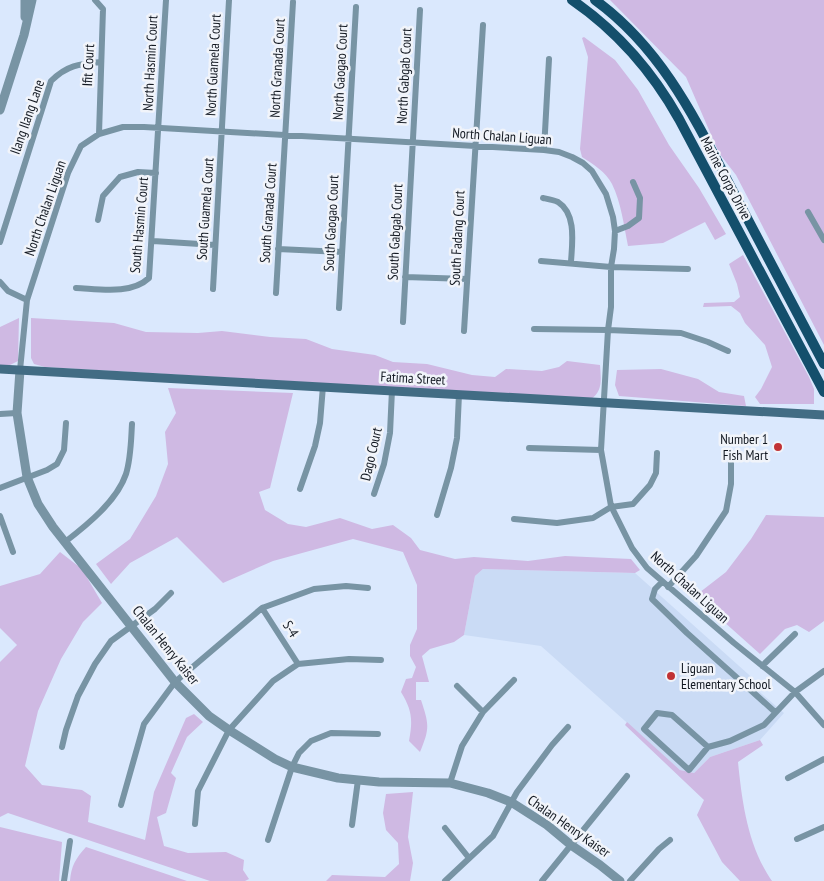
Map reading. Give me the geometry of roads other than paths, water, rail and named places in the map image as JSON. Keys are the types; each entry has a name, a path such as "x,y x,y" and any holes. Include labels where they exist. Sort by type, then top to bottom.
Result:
{"main road":[{"name":"Marine Corps Drive","path":"572,0 595,17 624,43 648,71 670,102 824,392"},
{"path":"596,0 620,20 646,48 682,95 824,364"},
{"name":"Fatima Street","path":"0,369 824,415"}],"street":[{"path":"24,35 25,0"},
{"path":"0,110 24,35 32,0"},
{"name":"Ifit Court","path":"95,0 103,9 99,134"},
{"name":"North Hasmin Court","path":"158,128 166,0"},
{"name":"North Guamela Court","path":"222,132 230,0"},
{"name":"North Granada Court","path":"286,135 293,2"},
{"name":"North Gaogao Court","path":"349,139 356,7"},
{"name":"North Gabgab Court","path":"412,142 420,10"},
{"name":"South Fadang Court","path":"464,331 483,25"},
{"path":"544,150 549,59"},
{"name":"Ilang Ilang Lane","path":"0,242 51,81 61,71 75,65 101,62"},
{"name":"North Chalan Liguan","path":"20,370 27,300 68,173 81,146 99,134 123,127 158,128 544,150 559,152 572,157 584,163 592,170 606,194 615,231 611,266 601,450 611,507 632,548 647,568 794,692 824,725"},
{"name":"South Hasmin Court","path":"76,288 124,289 142,285 149,278 153,241 158,128"},
{"name":"South Guamela Court","path":"213,289 222,132"},
{"name":"South Granada Court","path":"276,292 286,135"},
{"name":"South Gaogao Court","path":"339,308 349,139"},
{"name":"South Gabgab Court","path":"403,322 412,142"},
{"path":"98,220 103,196 120,177 138,172 156,173"},
{"path":"615,231 628,226 639,218 640,198 633,182"},
{"path":"543,198 558,202 568,211 572,230 571,262"},
{"path":"808,212 824,240"},
{"path":"153,241 215,245"},
{"path":"278,249 342,252"},
{"path":"541,261 688,269"},
{"path":"404,277 468,279"},
{"path":"0,283 8,290 27,300"},
{"path":"534,329 681,333 728,351"},
{"name":"Chalan Henry Kaiser","path":"20,370 16,413 27,477 38,504 53,527 175,682 209,716 276,759 292,767 338,778 404,784 450,783 473,788 511,802 547,825 620,881"},
{"path":"300,489 315,446 320,424 323,386"},
{"name":"Dago Court","path":"374,494 384,464 390,433 392,390"},
{"path":"437,515 451,468 457,438 459,394"},
{"path":"0,414 16,413"},
{"path":"0,488 47,470 57,464 64,450 66,423"},
{"path":"65,542 86,526 117,493 126,474 132,424"},
{"path":"529,448 601,450"},
{"path":"514,519 556,523 593,518 611,507 633,504 650,485 656,473 657,453"},
{"path":"668,587 696,556 726,511 731,484 731,458"},
{"path":"0,516 13,552"},
{"path":"662,582 655,590 652,599 687,634 775,712"},
{"path":"121,805 144,724 175,682 262,608 314,589 346,586 368,588"},
{"path":"62,748 78,696 95,664 111,641 132,627 171,593"},
{"name":"S-4","path":"262,608 298,664"},
{"path":"762,666 795,634"},
{"path":"195,824 198,791 229,730 273,681 298,664 349,659 381,660"},
{"path":"708,748 672,714 657,713 644,729 689,770 708,748 730,741 764,725 794,692 824,671"},
{"path":"450,783 462,746 483,712 514,680"},
{"path":"457,686 483,712"},
{"path":"445,881 493,836 511,802 532,771 568,727"},
{"path":"268,840 292,767 299,752 311,741 331,733 378,734"},
{"path":"788,778 824,759"},
{"path":"542,881 627,776"},
{"path":"352,825 358,780"},
{"path":"797,839 824,827"},
{"path":"445,828 469,858"},
{"path":"630,881 659,849 670,840"},
{"path":"64,881 70,842"}],"place":[{"name":"Number 1 Fish Mart","path":"778,447"},
{"name":"Liguan Elementary School","path":"671,676"}]}
